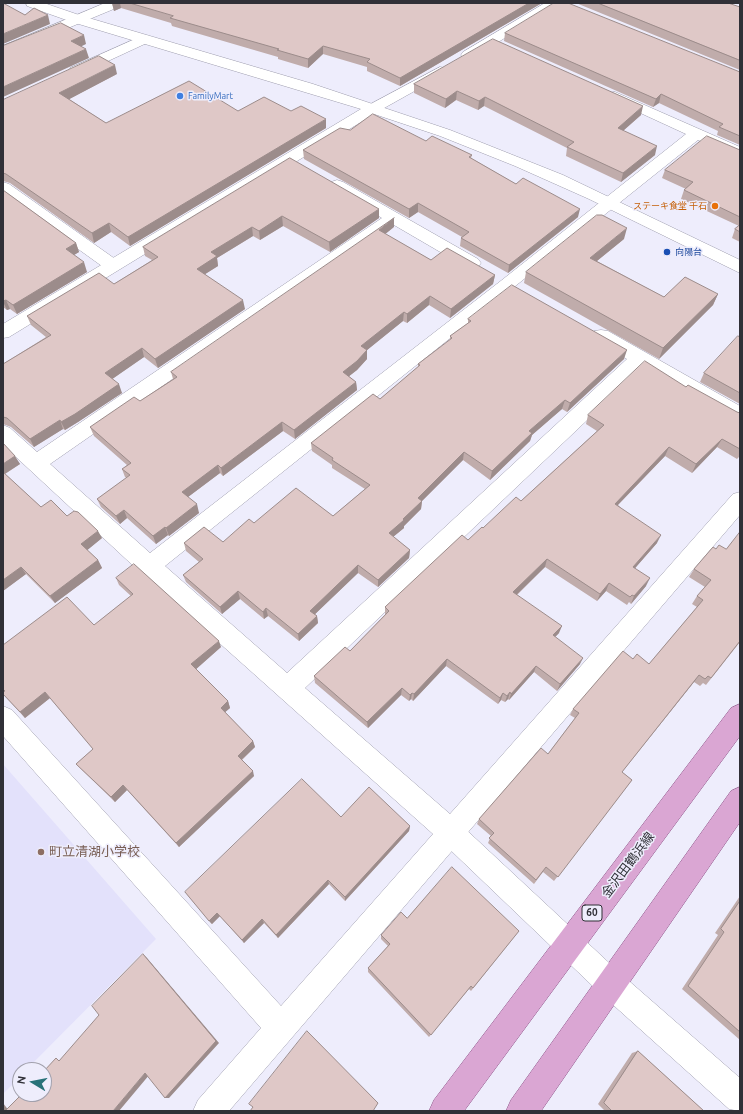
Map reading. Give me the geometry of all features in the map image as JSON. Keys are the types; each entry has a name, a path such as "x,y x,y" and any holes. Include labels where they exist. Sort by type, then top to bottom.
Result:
{"main road":[{"name":"金沢田鶴浜線","path":"445,1111 740,716"},
{"path":"522,1111 740,800"}],"street":[{"path":"32,3 77,19 372,108 446,133 529,166 609,202 740,267"},
{"path":"3,51 116,3"},
{"path":"3,332 372,108 491,41 561,4"},
{"path":"60,79 144,38"},
{"path":"491,41 505,47"},
{"path":"605,92 740,153"},
{"path":"150,566 503,281 609,202 697,133"},
{"path":"290,158 503,281"},
{"path":"3,187 112,265"},
{"path":"3,210 22,200"},
{"path":"36,463 394,217"},
{"path":"584,327 740,415"},
{"path":"288,688 640,358"},
{"path":"3,433 450,833 569,945 740,1098"},
{"path":"209,1111 740,500"},
{"path":"3,718 282,1028"}],"shaded area":[{"name":"町立清湖小学校","path":"3,764 156,939 34,1062 12,1062 12,1085 3,1094"}],"building":[{"path":"3,3 25,15 34,8 48,15 3,34"},
{"path":"130,3 529,3 400,78 367,62 370,59 323,46 308,59 277,50 279,49 170,18 173,16"},
{"path":"554,3 568,3 740,72 740,136 719,127 723,124 661,94 656,99 505,33"},
{"path":"598,3 728,3 740,7 740,60"},
{"path":"61,23 84,35 71,41 86,49 3,87 3,46"},
{"path":"493,39 643,106 618,128 657,146 623,173 567,147 574,142 485,97 479,101 457,91 446,99 414,84"},
{"path":"99,56 115,65 59,93 106,123 189,81 238,111 264,97 291,111 301,106 326,119 128,237 109,223 92,233 3,173 3,100"},
{"path":"373,114 426,141 432,136 472,155 469,157 516,184 523,178 580,209 509,265 461,238 469,232 418,203 409,209 303,150 340,128 350,130"},
{"path":"707,136 740,150 740,217 684,190 693,182 665,170"},
{"path":"290,158 379,209 329,242 282,216 259,231 252,227 211,252 217,256 197,269 243,300 155,359 142,348 105,373 119,384 75,414 61,422 60,420 30,439 7,418 3,417 3,364 51,335 27,316 99,273 114,284 158,257 143,247"},
{"path":"3,190 76,243 66,249 84,262 13,305 6,300 3,301"},
{"path":"597,215 602,215 627,228 590,258 664,297 685,277 718,294 663,348 526,272"},
{"path":"394,218 379,230 431,260 447,248 495,275 451,309 430,296 407,314 404,312 361,346 367,350 357,361 343,372 356,382 294,430 282,422 221,468 218,465 182,492 197,504 153,536 124,510 116,516 97,499 130,475 122,469 131,463 90,427 134,397 140,401 177,377 171,372"},
{"path":"740,225 740,232 735,229"},
{"path":"512,285 627,350 570,403 565,400 529,431 532,433 492,471 464,452 418,498 422,501 389,533 410,550 378,580 358,565 310,611 317,616 298,634 266,608 263,612 238,591 220,607 183,575 203,559 184,543 204,527 223,542 249,519 254,523 296,488 333,516 370,485 332,460 333,458 311,443 373,394 380,399 420,365 418,364 452,338 450,336 471,321 468,319"},
{"path":"738,336 740,337 740,393 704,373"},
{"path":"645,361 686,387 688,385 740,413 740,449 722,439 696,464 669,447 615,504 661,535 633,567 650,578 634,596 632,595 630,597 609,583 600,594 547,559 513,592 562,626 553,635 583,658 560,684 536,666 511,694 510,692 507,696 503,693 500,698 447,659 414,694 412,693 410,695 402,688 367,722 314,676 345,647 350,651 389,611 385,607 462,535 468,540 516,497 521,501 604,425 588,415"},
{"path":"3,443 15,456 3,464"},
{"path":"3,472 41,507 51,500 67,516 74,511 78,512 98,531 81,544 98,560 50,596 21,567 3,580"},
{"path":"740,532 740,641 711,678 708,676 705,679 699,675 622,772 632,780 558,877 546,867 536,880 489,838 494,833 479,819 541,748 548,754 579,713 573,709 623,651 633,659 637,654 649,664 703,600 697,596 711,580 694,569 713,547 716,549 719,545 726,549"},
{"path":"134,564 219,641 191,664 228,701 221,708 253,741 238,756 253,771 176,843 123,785 111,797 76,764 93,749 45,692 20,712 3,694 5,691 3,689 3,645 67,597 94,625 133,594 116,578"},
{"path":"302,779 341,817 369,787 410,826 345,897 328,880 276,935 262,919 242,940 217,913 209,921 185,892"},
{"path":"452,867 519,931 473,988 471,986 431,1035 368,968 390,944 381,935 401,912 407,918"},
{"path":"740,901 740,1032 688,986 724,932 721,929"},
{"path":"143,954 216,1041 165,1098 145,1073 113,1111 5,1111 14,1102 52,1102 52,1062 56,1058 59,1061 99,1015 92,1006"},
{"path":"307,1031 378,1103 373,1111 250,1111 253,1107 249,1104"},
{"path":"638,1051 704,1111 612,1111 604,1103"}],"place":[{"name":"FamilyMart","path":"180,96"},
{"name":"ステーキ食堂 千石","path":"715,206"},
{"name":"向陽台","path":"667,252"},
{"name":"町立清湖小学校","path":"41,852"}]}
